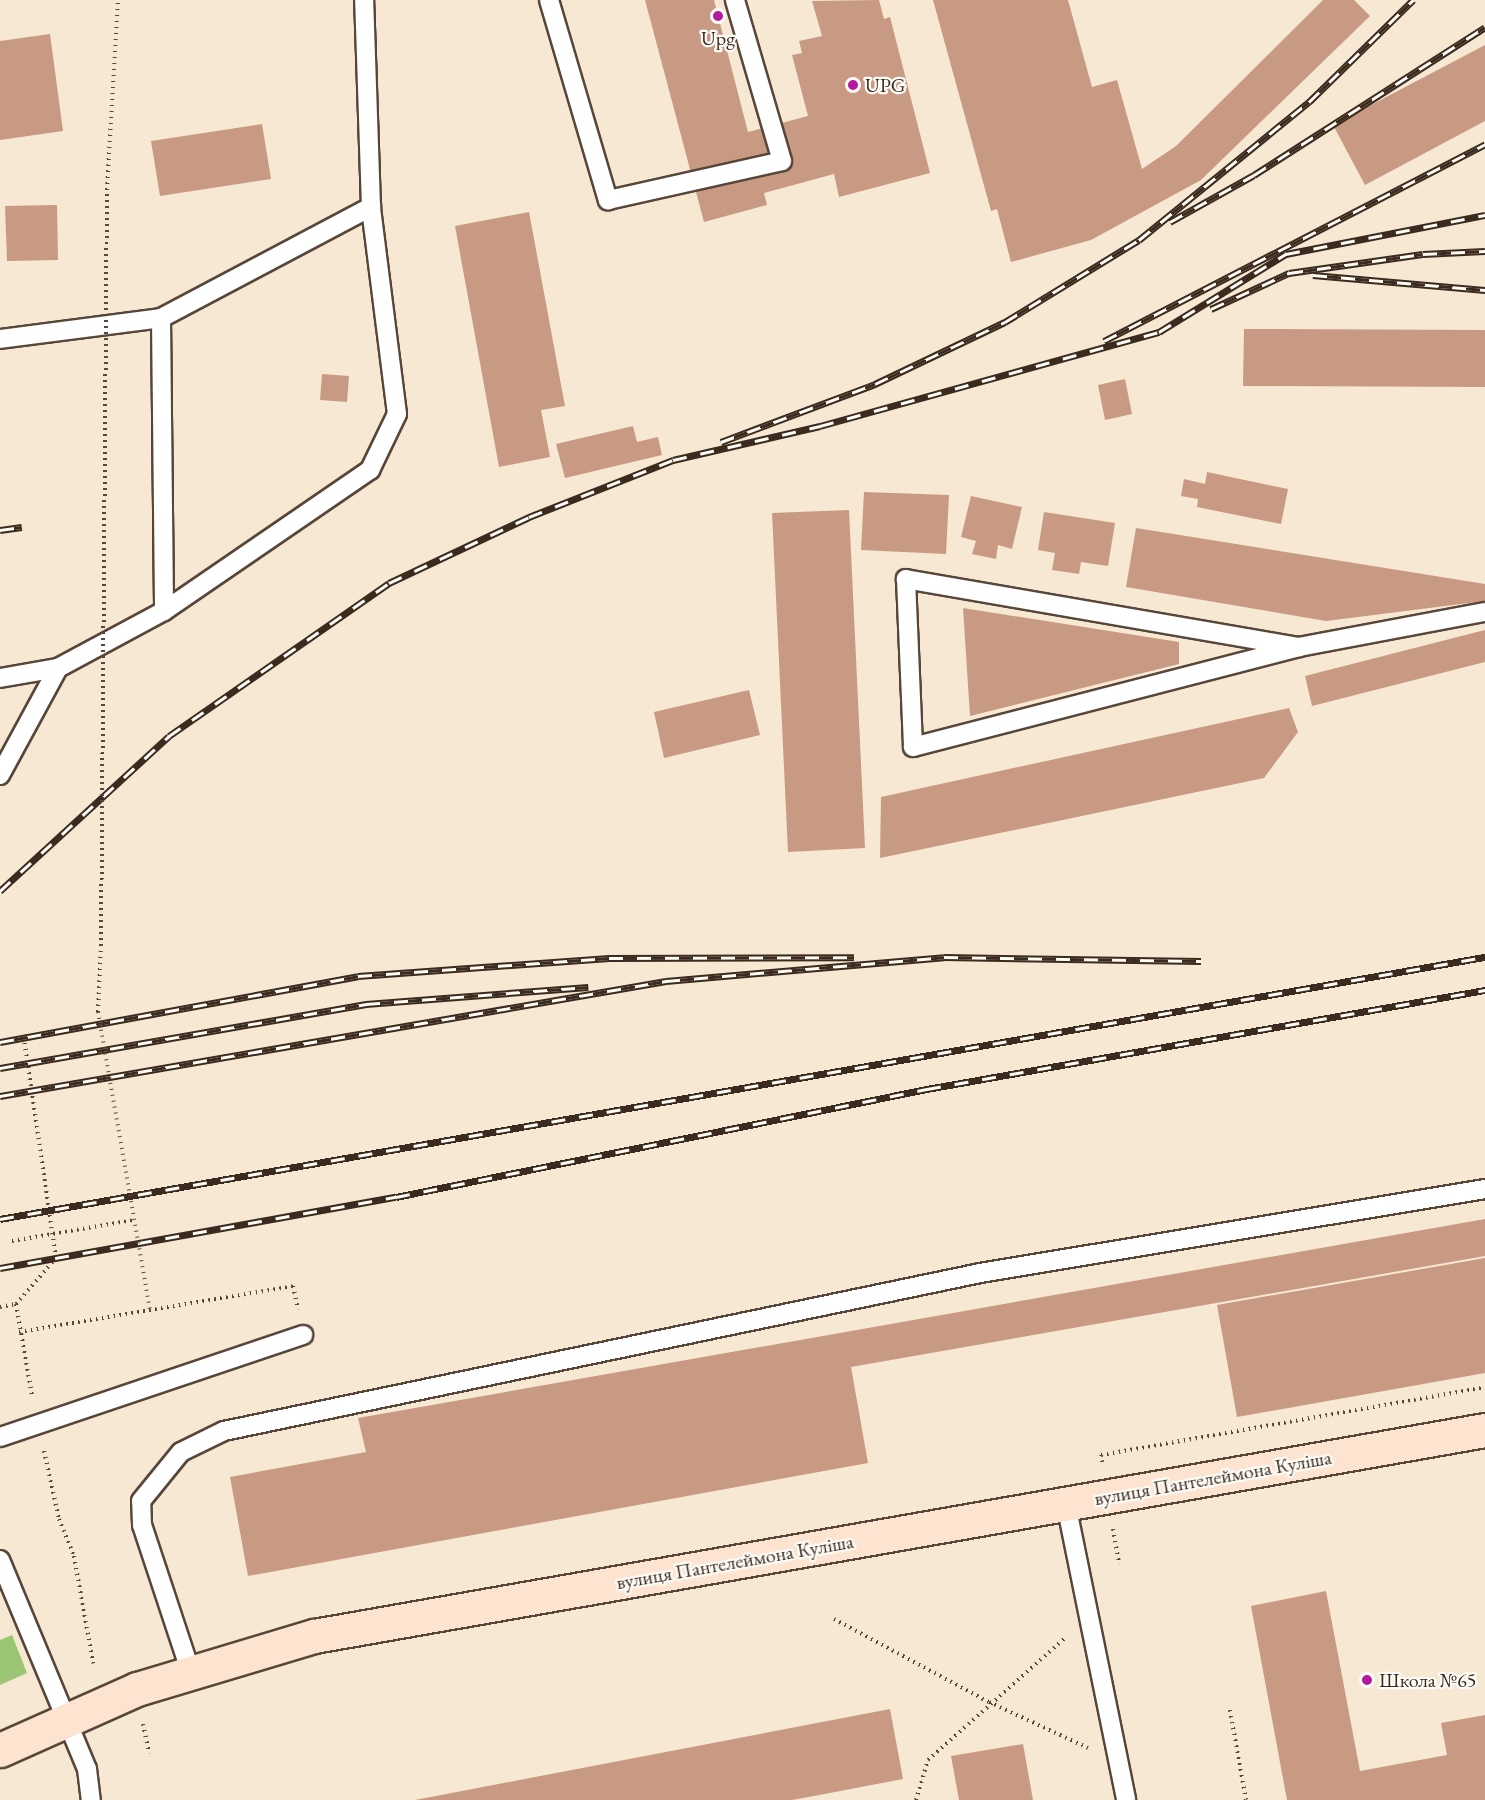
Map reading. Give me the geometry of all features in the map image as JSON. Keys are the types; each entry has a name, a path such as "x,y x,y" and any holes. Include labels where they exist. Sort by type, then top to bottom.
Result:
{"street":[{"name":"вулиця Пантелеймона Куліша","path":"0,1750 67,1718 137,1689 314,1636 1485,1430"}],"lane":[{"path":"0,678 58,668 164,611 370,470 398,414 371,207 364,0"},
{"path":"549,0 608,200 782,161 735,0"},
{"path":"0,339 161,318 371,207"},
{"path":"161,318 164,611"},
{"path":"1299,647 906,579 913,747 1299,647 1485,612"},
{"path":"0,775 58,668"},
{"path":"191,1673 142,1524 141,1501 181,1452 224,1431 980,1273 1485,1189"},
{"path":"0,1437 303,1335"},
{"path":"1066,1504 1126,1800"},
{"path":"0,1557 87,1769 91,1800"}],"path":[{"path":"118,0 107,190 98,1012 150,1310"},
{"path":"0,1306 16,1304 56,1258 24,1038"},
{"path":"12,1242 134,1220"},
{"path":"19,1332 293,1286"},
{"path":"16,1304 19,1332 34,1402"},
{"path":"44,1449 59,1519 74,1556 93,1663"},
{"path":"916,1800 928,1760 989,1702 1089,1617"},
{"path":"834,1619 989,1702 1119,1762"},
{"path":"1230,1710 1246,1800"}],"green space":[{"path":"12,1635 27,1673 0,1685 0,1640"}],"building":[{"path":"645,0 714,0 748,132 808,116 792,55 802,53 799,41 822,36 812,1 879,0 884,19 890,17 930,173 839,197 834,174 764,193 767,205 704,222"},
{"path":"933,0 1068,0 1092,87 1117,80 1142,169 1176,146 1323,0 1354,0 1370,16 1201,180 1091,240 1011,262 997,209 991,211"},
{"path":"50,34 63,131 0,140 0,41"},
{"path":"1485,45 1485,121 1365,185 1333,125"},
{"path":"262,124 271,179 160,196 151,141"},
{"path":"57,205 58,260 7,261 5,206"},
{"path":"529,212 565,406 541,410 550,457 499,467 455,226"},
{"path":"1244,329 1485,330 1485,387 1243,386"},
{"path":"322,374 349,376 347,402 320,400"},
{"path":"1125,379 1132,414 1105,420 1098,385"},
{"path":"633,426 637,442 658,437 662,455 565,478 556,444"},
{"path":"1207,472 1288,489 1281,524 1197,507 1198,499 1181,496 1184,479 1205,484"},
{"path":"864,492 949,495 946,554 861,550"},
{"path":"971,496 1022,507 1012,549 998,545 996,559 972,554 976,541 961,537"},
{"path":"849,510 865,848 788,852 772,513"},
{"path":"1044,512 1115,523 1108,566 1081,562 1079,574 1052,570 1055,553 1038,550"},
{"path":"1136,528 1485,584 1485,601 1326,621 1126,587"},
{"path":"963,608 1179,642 1179,664 970,716"},
{"path":"1485,630 1485,662 1312,706 1305,676"},
{"path":"749,690 760,735 664,758 654,712"},
{"path":"1289,708 1298,732 1264,778 880,858 881,797"},
{"path":"1485,1219 1485,1256 851,1367 868,1463 248,1576 230,1477 366,1452 358,1418"},
{"path":"1485,1258 1485,1373 1237,1417 1217,1305"},
{"path":"1326,1591 1360,1771 1447,1755 1441,1723 1485,1715 1485,1800 1287,1800 1251,1606"},
{"path":"890,1709 903,1779 792,1800 415,1800"},
{"path":"1023,1744 1033,1800 959,1800 951,1756"}],"railway":[{"path":"721,442 875,384 1005,322 1139,240 1309,102 1413,0"},
{"path":"1170,222 1254,175 1485,27"},
{"path":"1104,341 1485,144"},
{"path":"0,891 169,736 389,583 529,517 673,460 820,426 1159,332 1286,254 1485,215"},
{"path":"1211,309 1289,273 1423,254 1485,251"},
{"path":"1313,275 1485,290"},
{"path":"0,530 22,527"},
{"path":"0,1042 358,976 609,958 854,957"},
{"path":"0,1096 666,981 944,957 1201,961"},
{"path":"0,1219 1485,957"},
{"path":"0,1068 366,1004 588,987"},
{"path":"0,1268 396,1197 927,1089 1485,990"}],"place":[{"name":"Upg","path":"718,16"},
{"name":"UPG","path":"853,85"},
{"name":"Школа №65","path":"1367,1680"}]}
